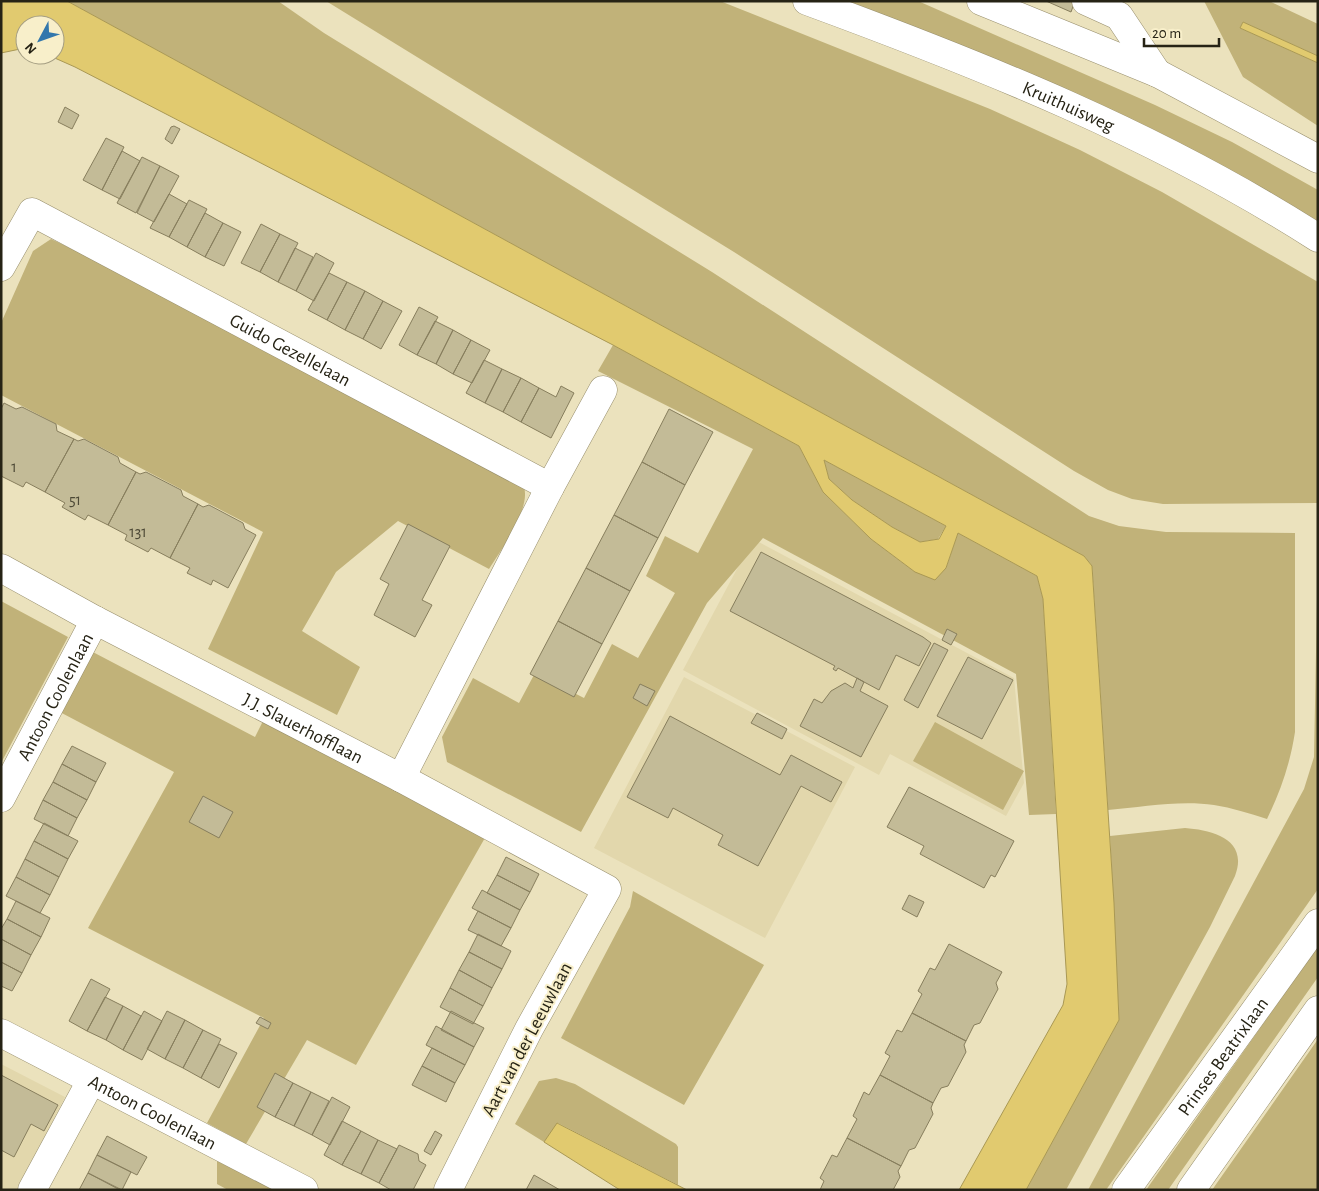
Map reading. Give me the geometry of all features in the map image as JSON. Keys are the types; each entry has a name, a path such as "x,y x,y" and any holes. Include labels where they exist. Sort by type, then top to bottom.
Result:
{"street":[{"name":"Kruithuisweg","path":"807,1 915,41 1061,101 1158,147 1286,218 1318,238"},
{"path":"981,1 1157,73 1318,159"},
{"path":"1086,1 1119,16 1157,73"},
{"name":"Guido Gezellelaan","path":"1,267 32,212 550,487"},
{"path":"401,778 550,487 603,390"},
{"name":"J.J. Slauerhofflaan","path":"1,568 95,620 401,778 607,889"},
{"name":"Antoon Coolenlaan","path":"1,798 95,620"},
{"name":"Aart van der Leeuwlaan","path":"448,1190 529,1029 607,889"},
{"name":"Prinses Beatrixlaan","path":"1126,1190 1318,922"},
{"path":"1191,1190 1318,1010"},
{"name":"Antoon Coolenlaan","path":"1,1033 91,1082 304,1190"},
{"path":"32,1190 91,1082"}],"shaded area":[{"path":"1,1 67,1 1084,556 1092,566 1114,903 1119,1020 1026,1190 959,1190 1063,1005 1067,984 1043,599 1037,576 958,533 946,568 935,580 915,572 871,539 823,492 799,446 613,345 65,63 65,15 15,15 15,50 1,53","holes":["824,460 946,526 939,539 920,542 892,527 852,500 829,479"]},
{"path":"67,1 278,1 324,33 712,272 1089,516 1119,526 1166,532 1295,533 1295,732 1284,777 1267,819 1214,805 1188,803 1108,810 1092,566 1084,556"},
{"path":"326,1 720,1 990,109 1080,150 1162,192 1318,282 1318,503 1163,504 1132,499 1108,490 1074,471 734,252"},
{"path":"831,1 918,1 1155,105 1232,142 1318,190 1318,231"},
{"path":"1204,1 1269,1 1318,24 1318,56 1243,22 1240,28 1318,63 1318,126 1243,77"},
{"path":"1243,22 1318,56 1318,63 1240,28"},
{"path":"51,239 89,257 524,487 525,496 519,518 489,569 398,521 336,572 302,631 360,667 337,715 208,649 263,532 1,395 1,323 33,251"},
{"path":"613,345 799,446 823,492 871,539 915,572 946,568 958,533 1037,576 1043,599 1056,814 1029,815 1016,674 763,538 707,603 581,832 447,762 442,737 473,678 519,703 535,673 584,698 612,644 638,658 675,593 646,576 665,536 698,553 753,449 598,371"},
{"path":"824,460 946,526 938,539 920,542 892,527 852,500 829,479"},
{"path":"753,539 1014,678 1024,783 1006,816 890,754 879,775 683,670"},
{"path":"1318,547 1318,889 1106,1190 1088,1190 1304,789 1314,757"},
{"path":"1,601 68,637 1,763"},
{"path":"89,650 255,737 264,719 486,836 356,1065 307,1040 246,1144 207,1123 264,1018 88,928 174,772 56,710"},
{"path":"684,677 855,767 765,938 594,848"},
{"path":"935,722 1024,771 1003,810 913,761"},
{"path":"1185,828 1216,834 1232,845 1237,853 1238,863 1235,876 1210,927 1066,1190 1026,1190 1119,1020 1110,836"},
{"path":"633,891 764,965 684,1105 561,1038 630,907"},
{"path":"1318,946 1318,977 1168,1190 1146,1190"},
{"path":"1318,1039 1318,1190 1212,1190 1309,1052"},
{"path":"1,1064 65,1097 17,1190 1,1190"},
{"path":"556,1078 575,1084 676,1144 678,1147 678,1185 558,1123 544,1142 515,1124 539,1081"},
{"path":"557,1123 687,1190 620,1190 544,1142"},
{"path":"217,1161 278,1190 228,1190 217,1184"}],"building":[{"path":"1046,1 1075,1 1071,12"},
{"path":"65,107 79,115 72,129 58,122"},
{"path":"174,126 180,129 172,144 165,139 171,127"},
{"path":"106,138 124,147 102,190 83,180"},
{"path":"122,151 140,161 120,199 102,190"},
{"path":"142,157 160,166 136,213 117,203"},
{"path":"160,166 179,176 154,222 137,213"},
{"path":"169,194 187,204 169,237 150,228"},
{"path":"189,200 207,209 187,247 169,237"},
{"path":"205,213 223,223 205,257 187,247"},
{"path":"223,223 241,232 224,266 205,257"},
{"path":"261,224 280,234 260,272 241,263"},
{"path":"280,234 298,243 278,282 260,272"},
{"path":"295,248 313,257 296,291 278,282"},
{"path":"316,253 334,263 314,301 296,291"},
{"path":"329,273 347,282 327,320 308,310"},
{"path":"347,282 365,291 345,330 327,320"},
{"path":"365,291 383,301 363,339 345,330"},
{"path":"383,301 402,311 381,349 363,339"},
{"path":"419,307 438,317 417,355 399,345"},
{"path":"435,321 453,330 436,364 417,355"},
{"path":"453,330 471,340 453,374 436,364"},
{"path":"471,340 490,350 472,383 453,374"},
{"path":"484,360 502,369 485,403 466,393"},
{"path":"502,369 521,378 503,412 485,403"},
{"path":"521,378 539,388 521,422 503,412"},
{"path":"561,386 574,393 551,438 521,422 539,388 556,397"},
{"path":"4,403 16,409 22,407 56,424 57,431 74,439 45,492 26,482 23,487 1,476 1,409"},
{"path":"669,409 713,432 685,485 642,462"},
{"path":"74,439 78,441 84,439 118,457 120,463 136,472 108,525 88,515 85,520 62,507 65,503 45,492"},
{"path":"642,462 685,485 658,538 614,515"},
{"path":"136,472 140,474 146,472 181,490 183,496 198,504 170,558 151,548 148,552 125,540 127,535 108,525"},
{"path":"198,504 203,507 209,505 243,523 245,529 256,535 228,588 213,580 211,585 187,573 190,568 170,558"},
{"path":"614,515 658,538 630,591 586,568"},
{"path":"408,524 450,546 422,600 432,605 415,637 374,615 389,584 380,579"},
{"path":"761,552 923,637 931,643 919,666 896,655 879,690 838,668 836,671 833,669 835,666 730,611"},
{"path":"586,568 630,591 602,644 558,621"},
{"path":"558,621 602,644 574,697 530,674"},
{"path":"947,629 957,634 951,645 942,640"},
{"path":"934,643 948,650 918,708 904,700"},
{"path":"968,657 1013,680 982,739 937,716"},
{"path":"857,678 864,682 860,691 888,706 861,757 800,726 814,699 822,703 831,691 845,683 853,688"},
{"path":"640,684 655,691 647,706 633,698"},
{"path":"757,713 787,729 782,739 751,723"},
{"path":"670,716 780,775 791,755 842,782 831,802 801,786 758,866 718,845 723,835 673,808 668,818 627,797"},
{"path":"72,746 106,763 96,782 62,764"},
{"path":"62,764 96,782 87,800 53,782"},
{"path":"53,782 87,800 77,818 43,800"},
{"path":"909,787 1014,841 995,877 991,875 984,888 920,854 924,846 887,827"},
{"path":"203,796 233,812 219,838 189,822"},
{"path":"43,800 77,818 68,836 34,819"},
{"path":"44,823 78,841 68,859 34,841"},
{"path":"34,841 68,859 59,877 25,859"},
{"path":"506,857 539,874 530,892 497,875"},
{"path":"25,859 59,877 50,895 16,877"},
{"path":"497,875 530,892 520,910 487,893"},
{"path":"16,877 50,895 40,913 6,896"},
{"path":"482,890 520,910 511,928 472,908"},
{"path":"909,895 924,902 917,917 902,909"},
{"path":"16,901 50,918 41,937 7,919"},
{"path":"478,911 511,928 501,946 468,930"},
{"path":"7,919 41,937 31,955 1,939 1,929"},
{"path":"478,934 511,951 502,969 469,952"},
{"path":"1,939 31,955 22,973 1,962"},
{"path":"949,944 1002,972 996,983 998,989 980,1023 974,1025 966,1041 912,1013 922,994 918,991 930,968 935,970"},
{"path":"469,952 502,969 492,988 459,970"},
{"path":"1,962 22,973 12,991 1,986"},
{"path":"459,970 492,988 483,1006 450,988"},
{"path":"91,979 110,989 87,1031 69,1021"},
{"path":"450,988 483,1006 473,1024 440,1007"},
{"path":"105,997 123,1006 106,1040 87,1031"},
{"path":"123,1006 141,1016 123,1050 106,1040"},
{"path":"144,1011 162,1021 142,1060 123,1050"},
{"path":"167,1011 185,1020 165,1059 147,1049"},
{"path":"451,1011 484,1028 474,1047 441,1030"},
{"path":"912,1013 966,1041 964,1045 966,1052 948,1086 941,1088 933,1103 880,1075 890,1056 885,1053 897,1030 902,1032"},
{"path":"260,1017 271,1023 268,1029 256,1023"},
{"path":"185,1020 203,1030 183,1068 165,1059"},
{"path":"436,1026 474,1047 465,1065 426,1045"},
{"path":"203,1030 221,1039 201,1078 183,1068"},
{"path":"219,1044 237,1053 219,1088 201,1078"},
{"path":"432,1048 465,1065 455,1083 422,1066"},
{"path":"422,1066 455,1083 446,1102 412,1085"},
{"path":"275,1073 293,1083 275,1117 257,1107"},
{"path":"1,1075 58,1105 44,1131 31,1124 14,1157 1,1150"},
{"path":"880,1075 933,1103 931,1108 933,1114 915,1148 909,1150 901,1166 847,1138 857,1119 853,1116 864,1092 869,1095"},
{"path":"293,1083 311,1092 294,1126 275,1117"},
{"path":"311,1092 329,1101 312,1135 294,1126"},
{"path":"332,1097 350,1107 330,1145 312,1135"},
{"path":"342,1121 361,1131 342,1165 324,1155"},
{"path":"361,1131 378,1140 361,1174 342,1165"},
{"path":"435,1131 442,1135 431,1155 424,1151"},
{"path":"107,1136 147,1157 137,1175 97,1155"},
{"path":"847,1138 901,1166 898,1171 900,1177 893,1190 820,1190 824,1181 820,1178 832,1155 837,1157"},
{"path":"378,1140 397,1149 379,1183 361,1174"},
{"path":"399,1145 418,1154 419,1161 426,1165 413,1190 391,1190 379,1183"},
{"path":"97,1155 131,1172 122,1190 88,1173"},
{"path":"88,1173 120,1190 79,1190"},
{"path":"534,1175 560,1190 526,1190"}]}
